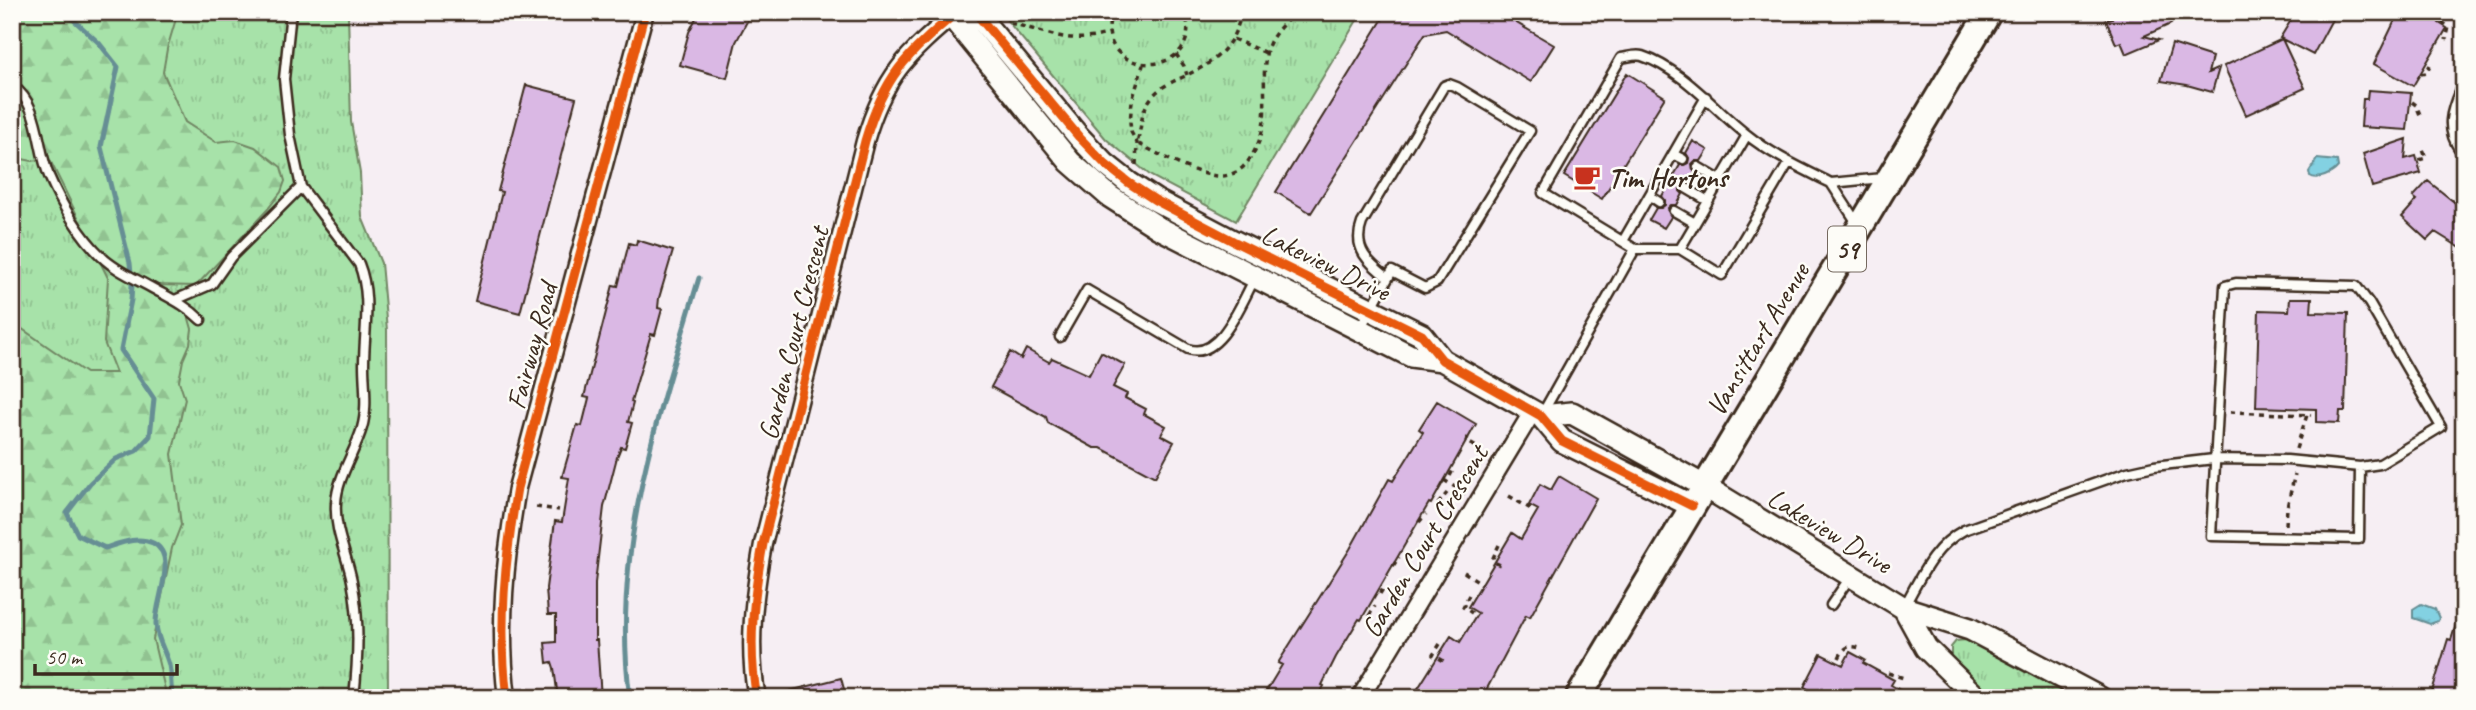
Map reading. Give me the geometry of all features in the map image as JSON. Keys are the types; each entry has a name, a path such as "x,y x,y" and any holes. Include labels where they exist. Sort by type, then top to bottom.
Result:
{"main road":[{"name":"Vansittart Avenue","path":"1578,698 1989,12"}],"street":[{"name":"Fairway Road","path":"507,698 502,614 507,551 517,488 645,12"},
{"name":"Lakeview Drive","path":"975,12 1058,113 1105,164 1155,200 1422,335 1442,360 1537,414 1562,441 1698,496 1851,576 1904,608 1970,629 2100,698"},
{"name":"Lakeview Drive","path":"952,14 1070,162 1089,180 1142,218 1411,356 1442,360"},
{"name":"Garden Court Crescent","path":"757,698 751,650 753,607 763,544 874,109 889,80 905,59 952,14"},
{"path":"2464,91 2454,123 2455,133 2464,149"},
{"name":"Lakeview Drive","path":"1537,414 1572,413 1698,496"},
{"name":"Garden Court Crescent","path":"1360,698 1478,502 1537,414"},
{"name":"Lakeview Drive","path":"1904,608 1926,648 1977,698"}],"lane":[{"path":"291,12 284,79 290,135 301,187 359,264 365,278 367,296 364,363 366,409 357,444 336,499 336,517 352,579 358,623 354,698"},
{"path":"1788,162 1722,275 1680,249 1635,249 1543,192 1621,58 1640,55 1666,69 1706,97 1747,135 1788,162 1832,183 1889,178"},
{"path":"1360,330 1392,271 1426,288 1437,282 1530,131 1449,84 1440,92 1362,223 1357,236 1371,264 1388,278"},
{"path":"12,85 23,93 32,107 49,177 63,203 102,257 189,308 201,320"},
{"path":"1623,241 1706,97"},
{"path":"1680,249 1747,135"},
{"path":"1673,154 1683,159"},
{"path":"1698,167 1720,180"},
{"path":"1663,174 1671,179"},
{"path":"1832,183 1860,227"},
{"path":"175,300 212,284 232,257 301,187"},
{"path":"1686,188 1708,201"},
{"path":"1650,196 1659,202"},
{"path":"1674,211 1695,223"},
{"path":"1537,414 1635,249"},
{"path":"1060,337 1087,290 1188,349 1204,351 1220,339 1266,258"},
{"path":"1904,608 1940,547 1948,539 1964,530 2127,472 2214,458 2287,460 2360,467 2380,464 2441,427 2369,303 2356,286 2236,283 2225,286 2214,458 2211,536 2359,539 2360,467"},
{"path":"1832,606 1851,576"}],"path":[{"path":"1112,12 1112,41 1125,57 1143,65 1163,62 1176,54 1187,34 1185,12"},
{"path":"1136,167 1142,117 1152,96 1219,57 1233,39 1242,12"},
{"path":"1143,65 1132,101 1130,122 1131,132 1137,143 1180,165 1225,176 1245,166 1260,142 1266,110 1266,53 1282,26 1297,12"},
{"path":"1005,22 1066,38 1088,39 1110,33"},
{"path":"2442,22 2449,27 2446,40"},
{"path":"1233,39 1266,53"},
{"path":"1176,54 1187,75"},
{"path":"2421,74 2426,73 2430,65"},
{"path":"2412,102 2421,117"},
{"path":"2419,160 2426,158 2422,147"},
{"path":"2218,412 2311,415"},
{"path":"1468,437 1466,441 1480,449"},
{"path":"1450,477 1454,468"},
{"path":"1444,480 1478,502"},
{"path":"1438,504 1447,493"},
{"path":"1509,496 1534,511"},
{"path":"536,507 559,510"},
{"path":"1419,522 1426,514"},
{"path":"1499,545 1493,558 1494,562 1500,565"},
{"path":"1393,566 1399,557"},
{"path":"1464,572 1478,581"},
{"path":"1380,594 1384,587"},
{"path":"1469,595 1463,607 1472,613"},
{"path":"1369,616 1375,606"},
{"path":"1440,644 1433,655 1444,661"},
{"path":"1839,658 1843,649 1850,646 1860,648"},
{"path":"1888,673 1904,678"}],"green space":[{"path":"12,12 348,12 351,122 360,173 362,217 381,263 387,330 388,698 12,698"},
{"path":"12,12 178,12 163,72 185,122 216,142 235,140 255,147 281,167 285,181 281,192 267,210 196,286 156,285 152,292 181,308 188,315 192,329 179,381 185,399 172,454 181,525 172,548 153,639 167,698 12,698 12,322 86,373 116,373 104,342 108,278 49,158 32,161 12,157"},
{"path":"1000,12 1362,12 1236,221 1151,176 1106,139"},
{"path":"1966,640 2076,698 1993,698 1951,658 1951,647 1956,641"}],"water":[{"path":"2317,159 2337,161 2338,167 2325,176 2310,176 2309,172"},
{"path":"2421,604 2435,609 2438,621 2430,624 2413,618 2413,609"}],"building":[{"path":"699,12 752,12 736,42 727,78 680,65 689,32"},
{"path":"1387,12 1498,12 1554,45 1531,82 1446,30 1425,34 1311,213 1276,192"},
{"path":"2110,12 2166,12 2171,24 2144,36 2159,40 2126,54 2121,42 2116,44 2106,20 2112,18"},
{"path":"2296,12 2336,12 2313,55 2280,38"},
{"path":"2399,12 2445,12 2439,23 2447,28 2413,86 2374,64"},
{"path":"2282,39 2305,88 2246,115 2224,66"},
{"path":"2172,44 2212,57 2208,73 2219,68 2212,92 2161,81"},
{"path":"1627,73 1665,97 1602,199 1564,176"},
{"path":"526,85 576,98 520,313 475,301 502,192 498,191"},
{"path":"2368,90 2411,93 2407,130 2361,127 2363,99 2367,99"},
{"path":"2407,139 2405,159 2416,156 2421,173 2372,187 2363,154"},
{"path":"1693,141 1708,150 1701,161 1692,164 1695,173 1689,182 1680,185 1683,194 1677,205 1668,208 1671,217 1664,228 1649,220 1656,208 1665,205 1662,196 1680,165 1688,163 1686,153"},
{"path":"2428,181 2464,210 2464,250 2435,232 2427,240 2402,217 2417,200 2413,197"},
{"path":"637,240 673,251 659,298 658,308 662,309 655,335 651,334 631,402 633,403 628,422 632,423 625,448 621,447 617,457 604,507 595,583 595,640 601,698 558,698 554,668 552,662 547,663 545,643 556,642 556,615 548,615 546,588 555,521 562,522 569,478 562,477 577,425 582,426 589,398 584,397 613,285 618,286 629,243 636,245"},
{"path":"2290,298 2312,298 2311,312 2348,313 2345,411 2340,411 2339,423 2316,422 2316,409 2256,407 2259,310 2289,311"},
{"path":"1026,349 1049,362 1052,358 1089,375 1101,352 1125,365 1113,387 1127,394 1125,398 1146,409 1144,414 1166,426 1161,435 1174,442 1155,477 1048,423 1046,417 991,387 1010,352 1021,359"},
{"path":"1437,401 1476,424 1431,504 1429,503 1361,620 1359,619 1336,657 1318,698 1262,698 1282,665 1278,663 1350,549 1389,479 1393,481 1408,457 1423,432 1419,429"},
{"path":"1559,476 1596,498 1530,617 1526,615 1482,698 1412,698 1451,636 1460,642 1478,613 1468,607 1512,533 1521,539 1538,510 1529,505 1540,484 1551,490"},
{"path":"2461,609 2464,610 2464,698 2430,698 2448,639 2451,640"},
{"path":"1850,652 1865,660 1863,663 1894,680 1891,685 1914,698 1825,698 1804,687 1821,654 1843,665"},
{"path":"841,678 845,693 838,694 839,698 785,698 785,692"}],"waterway":[{"path":"65,12 99,43 118,67 101,147 130,263 131,300 121,350 154,399 150,436 136,451 116,459 90,483 67,513 78,535 105,548 141,540 153,543 161,549 165,568 156,624 169,665 172,698"},
{"path":"630,698 626,644 632,538 654,433 699,278"}],"cycle path":[{"path":"507,698 503,645 504,593 517,488 645,12"},
{"path":"757,698 752,640 763,544 865,141 880,99 899,68 957,12"},
{"path":"975,12 1079,137 1105,164 1129,183 1155,200 1233,241 1422,335 1442,360 1541,416 1562,441 1692,506"}],"place":[{"name":"Tim Hortons","path":"1587,177"}]}
